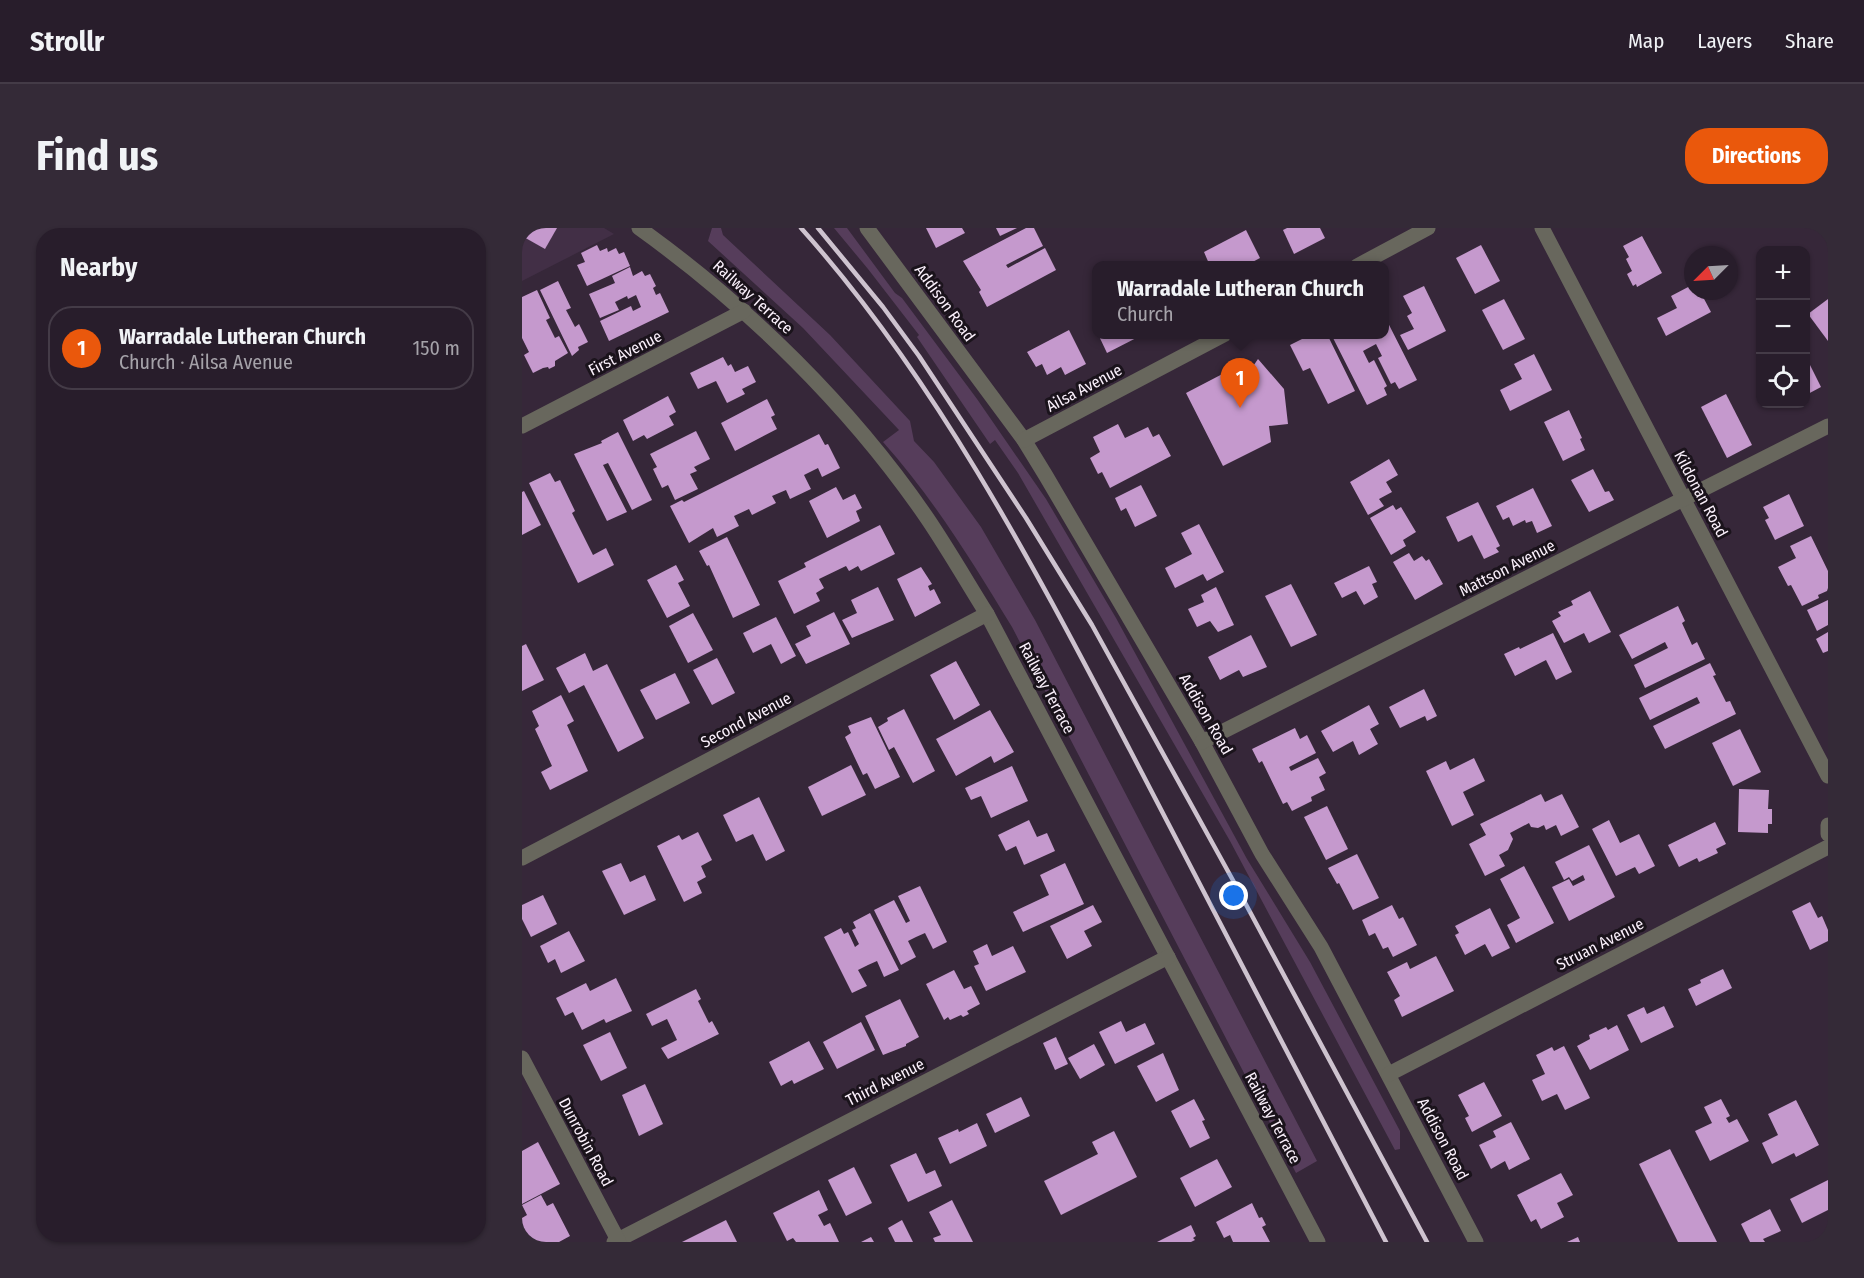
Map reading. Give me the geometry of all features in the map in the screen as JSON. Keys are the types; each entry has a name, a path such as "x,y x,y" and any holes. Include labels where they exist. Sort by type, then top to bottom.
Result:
{"street":[{"name":"Railway Terrace","path":"639,228 693,266 744,311 796,362 859,429 926,517 987,614 1318,1242"},
{"name":"Addison Road","path":"867,228 1023,440 1098,562 1202,742 1262,854 1321,947 1476,1242"},
{"path":"1366,261 1428,228"},
{"name":"Kildonan Road","path":"1542,228 1828,776"},
{"name":"First Avenue","path":"522,426 744,311"},
{"name":"Ailsa Avenue","path":"1023,440 1215,339"},
{"name":"Mattson Avenue","path":"1202,742 1828,426"},
{"name":"Second Avenue","path":"522,858 987,614"},
{"path":"1828,825 1828,834"},
{"name":"Struan Avenue","path":"1389,1074 1828,847"},
{"name":"Third Avenue","path":"617,1241 1168,957"},
{"name":"Dunrobin Road","path":"522,1058 617,1241"}],"shaded area":[{"path":"522,228 604,228 614,234 522,281"},
{"path":"712,228 721,228 723,235 830,335 910,421 914,441 934,462 981,527 1035,620 1317,1161 1296,1173 1012,627 936,509 883,442 899,430 803,328 708,241"},
{"path":"834,228 847,228 895,293 902,298 977,399 1046,499 1116,618 1247,859 1310,962 1400,1131 1400,1149 1395,1150 1230,841 1018,473 995,440 990,444 917,337 919,335"}],"building":[{"path":"522,228 557,228 545,249 522,236"},
{"path":"926,228 962,228 965,233 936,248"},
{"path":"996,228 1017,228 1000,236"},
{"path":"1026,228 1034,228 1043,246 1006,265 1008,268 1045,248 1056,270 987,307 979,292 981,290 963,261"},
{"path":"1320,228 1325,238 1294,254 1283,230"},
{"path":"1246,230 1260,258 1254,261 1208,261 1204,252"},
{"path":"1642,236 1662,273 1637,287 1636,284 1633,286 1627,274 1632,271 1626,259 1629,257 1623,246"},
{"path":"597,245 600,251 607,248 608,252 616,248 619,254 624,252 630,266 587,286 577,265 585,262 581,253"},
{"path":"1481,245 1500,281 1475,294 1456,258"},
{"path":"630,267 633,276 642,271 645,276 650,274 656,286 653,288 656,295 660,293 669,312 609,341 600,321 631,306 633,311 641,307 636,295 628,299 627,296 615,302 619,310 600,318 589,294 615,283 612,276"},
{"path":"558,281 571,308 566,310 575,327 579,324 588,342 578,347 579,350 572,356 540,290"},
{"path":"1424,286 1446,331 1408,350 1400,335 1414,329 1407,316 1412,313 1403,296"},
{"path":"1684,289 1684,300 1705,300 1711,312 1666,336 1657,318 1677,308 1671,296"},
{"path":"537,290 550,318 546,320 555,338 559,336 568,353 555,361 555,366 533,373 524,355 529,352 522,338 522,297"},
{"path":"1504,299 1525,339 1503,350 1482,310"},
{"path":"1828,299 1828,341 1810,317 1810,312"},
{"path":"1389,325 1417,380 1399,389 1395,382 1391,384 1378,358 1382,356 1376,344 1363,351 1369,363 1374,360 1387,386 1384,388 1387,395 1367,405 1334,339 1389,339"},
{"path":"1069,330 1086,364 1065,375 1061,367 1047,375 1042,364 1036,367 1027,352"},
{"path":"1100,339 1134,339 1107,353"},
{"path":"1302,339 1329,339 1355,391 1328,404 1310,368 1303,371 1290,345"},
{"path":"1534,354 1552,390 1510,411 1500,390 1522,379 1514,364"},
{"path":"723,357 728,366 731,364 735,372 748,366 756,382 742,389 745,394 727,403 716,381 698,389 690,373"},
{"path":"1258,359 1284,389 1288,424 1269,426 1271,442 1223,466 1186,393 1232,369 1240,383"},
{"path":"1810,365 1821,387 1810,393"},
{"path":"1726,394 1752,445 1727,458 1701,407"},
{"path":"668,396 676,412 669,416 674,425 647,439 644,435 633,441 623,420"},
{"path":"767,399 775,415 771,417 777,429 735,451 721,423"},
{"path":"1569,410 1585,450 1563,461 1544,422"},
{"path":"1118,424 1125,438 1148,427 1153,437 1159,434 1171,456 1110,488 1102,472 1098,474 1090,458 1100,452 1093,437"},
{"path":"696,431 710,459 694,467 697,471 690,474 698,489 675,500 668,485 662,488 653,469 657,467 650,454"},
{"path":"618,432 652,500 632,510 608,463 603,465 627,512 607,521 574,454 602,443 601,441"},
{"path":"819,434 825,445 828,444 840,468 822,477 818,468 804,475 811,489 790,499 786,490 772,496 776,503 752,515 749,509 734,516 739,526 717,537 713,528 689,543 670,506 682,500 684,502"},
{"path":"1389,459 1398,475 1386,482 1392,492 1379,499 1384,506 1368,515 1350,482"},
{"path":"1593,469 1605,492 1609,491 1614,500 1589,512 1571,480"},
{"path":"550,473 555,482 560,480 575,511 572,513 593,555 606,548 614,565 578,583 529,483"},
{"path":"1141,485 1157,516 1135,527 1126,508 1121,511 1115,498"},
{"path":"836,487 843,500 855,494 862,508 856,511 860,521 827,538 809,501"},
{"path":"1533,488 1552,526 1537,533 1532,521 1526,523 1525,520 1513,526 1509,517 1503,520 1496,506"},
{"path":"524,491 541,525 522,535 522,492"},
{"path":"1789,494 1804,526 1775,540 1765,520 1769,518 1763,507"},
{"path":"1478,502 1500,546 1496,548 1499,552 1484,559 1472,535 1458,542 1446,517"},
{"path":"1393,505 1396,510 1401,507 1416,532 1403,540 1406,546 1391,555 1370,518"},
{"path":"1199,524 1224,572 1207,581 1203,574 1175,588 1165,568 1192,554 1181,533"},
{"path":"880,525 895,554 861,571 858,566 849,571 846,566 819,579 824,588 816,593 820,601 794,614 778,581 806,567 804,563"},
{"path":"1811,536 1828,571 1828,588 1827,591 1818,595 1819,598 1802,606 1778,567 1796,558 1790,546"},
{"path":"727,537 760,605 733,618 709,565 707,566 699,551"},
{"path":"1409,553 1414,561 1422,556 1426,561 1429,559 1443,584 1415,600 1393,562"},
{"path":"676,565 684,580 678,583 690,606 667,618 647,580"},
{"path":"1369,566 1377,582 1372,584 1378,597 1364,605 1356,591 1342,598 1334,583"},
{"path":"921,567 932,584 928,586 930,591 934,589 941,603 915,617 897,579"},
{"path":"1291,584 1317,635 1291,647 1265,596"},
{"path":"878,587 894,620 852,638 842,620 857,613 851,600"},
{"path":"1216,587 1234,625 1218,632 1210,621 1197,627 1188,609 1204,602 1201,595"},
{"path":"1590,591 1611,632 1589,643 1584,633 1564,643 1552,621 1561,616 1558,612 1573,605 1571,601"},
{"path":"1828,600 1828,625 1817,631 1807,610"},
{"path":"1678,606 1685,621 1682,623 1692,645 1697,642 1705,659 1645,688 1634,665 1668,648 1665,642 1632,659 1619,635"},
{"path":"834,612 850,644 806,664 795,644 811,636 806,626"},
{"path":"693,613 713,650 688,663 669,626"},
{"path":"776,617 796,656 781,664 771,644 753,653 743,633"},
{"path":"1828,632 1828,651 1823,653 1816,639"},
{"path":"1553,633 1572,672 1556,680 1546,660 1515,676 1504,654"},
{"path":"1251,635 1267,667 1243,677 1239,670 1220,680 1208,657"},
{"path":"526,644 544,680 522,691 522,646"},
{"path":"585,653 593,671 607,664 644,738 618,752 584,685 569,693 556,668"},
{"path":"717,658 735,693 712,705 693,670"},
{"path":"956,661 980,705 954,720 930,675"},
{"path":"1710,663 1716,675 1713,676 1726,702 1730,701 1736,714 1665,749 1653,726 1700,703 1697,697 1650,720 1639,698"},
{"path":"675,673 690,703 656,720 640,690"},
{"path":"1424,689 1437,716 1427,721 1425,716 1400,728 1389,707"},
{"path":"561,695 574,721 567,725 588,771 550,790 541,772 552,766 535,729 539,726 532,711"},
{"path":"1369,705 1379,724 1370,729 1378,744 1359,755 1353,741 1333,752 1321,731"},
{"path":"904,709 935,771 913,783 894,747 889,750 878,727 888,721 887,718"},
{"path":"990,710 1014,752 994,763 991,756 956,776 936,739"},
{"path":"871,717 900,777 875,789 867,773 863,775 845,737 851,733 848,726"},
{"path":"1295,728 1300,739 1307,735 1316,753 1289,767 1291,771 1318,758 1326,773 1319,777 1325,790 1311,797 1312,801 1292,811 1287,802 1283,804 1262,761 1259,763 1252,749"},
{"path":"1740,729 1761,772 1733,786 1712,743"},
{"path":"1474,758 1485,781 1463,792 1474,815 1452,826 1426,771 1446,761 1450,770"},
{"path":"851,765 866,795 822,816 808,787"},
{"path":"1012,766 1028,801 991,818 981,796 971,800 965,788"},
{"path":"1739,789 1769,790 1768,809 1772,809 1772,824 1768,824 1768,833 1738,832"},
{"path":"1541,794 1545,802 1562,794 1579,827 1561,836 1556,825 1546,830 1544,825 1538,828 1531,827 1529,823 1510,833 1513,839 1508,850 1499,855 1505,866 1485,876 1469,844 1486,835 1480,824"},
{"path":"759,797 785,851 766,861 753,834 736,842 723,815"},
{"path":"1327,806 1348,849 1326,860 1304,817"},
{"path":"1029,820 1037,837 1047,833 1055,851 1024,865 1016,846 1006,851 998,835"},
{"path":"1609,820 1620,843 1639,834 1655,866 1639,874 1635,867 1616,876 1592,829"},
{"path":"1715,822 1726,844 1716,849 1718,853 1699,862 1697,858 1679,867 1668,845"},
{"path":"698,832 712,860 701,866 706,877 697,882 702,893 684,902 657,846 679,835 682,840"},
{"path":"1589,845 1615,897 1569,921 1552,887 1569,879 1573,886 1585,880 1583,875 1572,881 1569,877 1564,880 1555,862"},
{"path":"1357,854 1379,898 1353,910 1328,868"},
{"path":"621,863 630,882 645,875 656,900 624,915 602,871"},
{"path":"1065,863 1084,904 1023,932 1013,912 1049,895 1040,875"},
{"path":"1524,866 1554,923 1516,943 1507,925 1520,918 1500,879"},
{"path":"920,886 947,942 933,949 925,933 908,941 916,957 901,965 874,910 894,900 906,923 910,921 898,896"},
{"path":"543,895 557,924 531,937 522,919 522,905"},
{"path":"1810,902 1818,918 1822,916 1828,930 1828,941 1810,950 1792,911"},
{"path":"1093,905 1102,922 1084,931 1092,946 1067,959 1050,926"},
{"path":"1392,905 1399,919 1403,917 1417,945 1393,957 1388,947 1383,949 1375,933 1369,936 1362,920"},
{"path":"1490,908 1510,948 1492,957 1485,944 1465,955 1455,935 1459,933 1455,926"},
{"path":"870,913 899,970 884,977 877,961 868,965 858,970 867,986 852,993 824,937 841,928 844,934 848,932 855,947 859,944 852,930 856,928 853,922"},
{"path":"569,931 585,961 561,973 555,959 548,963 540,946"},
{"path":"987,944 992,956 1013,946 1026,972 986,991 974,966 979,964 973,951"},
{"path":"1436,956 1454,991 1402,1017 1394,1000 1400,996 1387,972 1407,962 1410,969"},
{"path":"1723,969 1732,988 1696,1006 1688,989 1701,983 1700,980"},
{"path":"954,970 964,989 971,986 980,1004 967,1011 969,1014 963,1017 961,1015 950,1020 948,1017 944,1020 926,984"},
{"path":"616,978 632,1011 606,1023 604,1019 582,1030 573,1012 565,1016 556,998 586,983 590,991"},
{"path":"696,989 701,999 698,1001 709,1023 712,1021 719,1034 668,1059 661,1048 677,1040 667,1019 652,1026 646,1014"},
{"path":"900,999 919,1037 906,1046 883,1055 865,1016"},
{"path":"1664,1006 1674,1027 1641,1043 1627,1015 1644,1007 1647,1014"},
{"path":"1121,1021 1126,1032 1145,1023 1155,1044 1115,1064 1099,1032"},
{"path":"861,1022 875,1050 837,1069 823,1042"},
{"path":"1617,1025 1629,1050 1590,1070 1577,1046 1590,1039 1589,1035 1606,1027 1608,1030"},
{"path":"610,1032 627,1068 601,1081 583,1045"},
{"path":"1056,1037 1068,1064 1055,1070 1043,1043"},
{"path":"809,1041 824,1069 794,1084 792,1080 781,1086 769,1062"},
{"path":"1094,1044 1105,1065 1080,1079 1068,1058"},
{"path":"1564,1046 1590,1098 1565,1110 1557,1094 1542,1101 1532,1080 1545,1074 1536,1055 1552,1047 1554,1051"},
{"path":"1163,1053 1179,1090 1156,1102 1137,1066"},
{"path":"1484,1082 1502,1116 1472,1132 1465,1118 1469,1116 1458,1095"},
{"path":"645,1084 663,1124 639,1136 622,1095"},
{"path":"1021,1097 1030,1116 995,1133 986,1114"},
{"path":"1194,1099 1205,1120 1202,1121 1210,1138 1190,1148 1171,1111"},
{"path":"1721,1099 1730,1116 1726,1118 1729,1123 1737,1119 1749,1141 1710,1161 1695,1131 1712,1123 1704,1107"},
{"path":"1796,1100 1819,1145 1796,1157 1794,1153 1772,1164 1762,1143 1778,1135 1768,1114"},
{"path":"1511,1122 1530,1159 1509,1170 1505,1161 1491,1169 1479,1145 1496,1137 1493,1131"},
{"path":"977,1123 987,1146 950,1164 938,1138 958,1129 959,1132"},
{"path":"1114,1131 1137,1177 1061,1215 1044,1181 1098,1154 1092,1142"},
{"path":"538,1142 560,1184 522,1204 522,1151"},
{"path":"1670,1149 1717,1242 1678,1242 1639,1164"},
{"path":"916,1153 926,1174 935,1170 942,1186 908,1202 890,1165"},
{"path":"1217,1159 1232,1187 1195,1207 1180,1178"},
{"path":"854,1167 872,1203 846,1216 828,1180"},
{"path":"1561,1173 1573,1195 1557,1203 1564,1217 1541,1229 1536,1219 1531,1222 1517,1195"},
{"path":"1828,1180 1828,1210 1802,1223 1790,1199"},
{"path":"819,1190 828,1210 818,1215 824,1226 830,1223 839,1242 796,1242 793,1238 787,1241 773,1213"},
{"path":"541,1195 547,1206 553,1203 570,1236 559,1242 522,1242 522,1218 527,1215 522,1205"},
{"path":"952,1200 973,1242 935,1242 933,1238 941,1235 929,1212"},
{"path":"1252,1203 1259,1218 1262,1217 1266,1225 1262,1227 1270,1242 1233,1242 1230,1235 1224,1238 1216,1222"},
{"path":"1770,1209 1781,1231 1763,1239 1765,1242 1750,1242 1741,1224"},
{"path":"726,1220 737,1242 682,1242"},
{"path":"902,1220 913,1242 895,1242 888,1228"},
{"path":"1191,1225 1196,1236 1191,1242 1157,1242"},
{"path":"871,1237 874,1242 861,1242"},
{"path":"1578,1237 1580,1242 1567,1242"}],"railway":[{"path":"801,228 851,287 897,349 981,478 1058,614 1386,1242"},
{"path":"818,228 883,307 919,356 1026,518 1092,625 1235,884 1427,1242"}],"place":[{"name":"Warradale Lutheran Church","path":"1240,408"}]}
